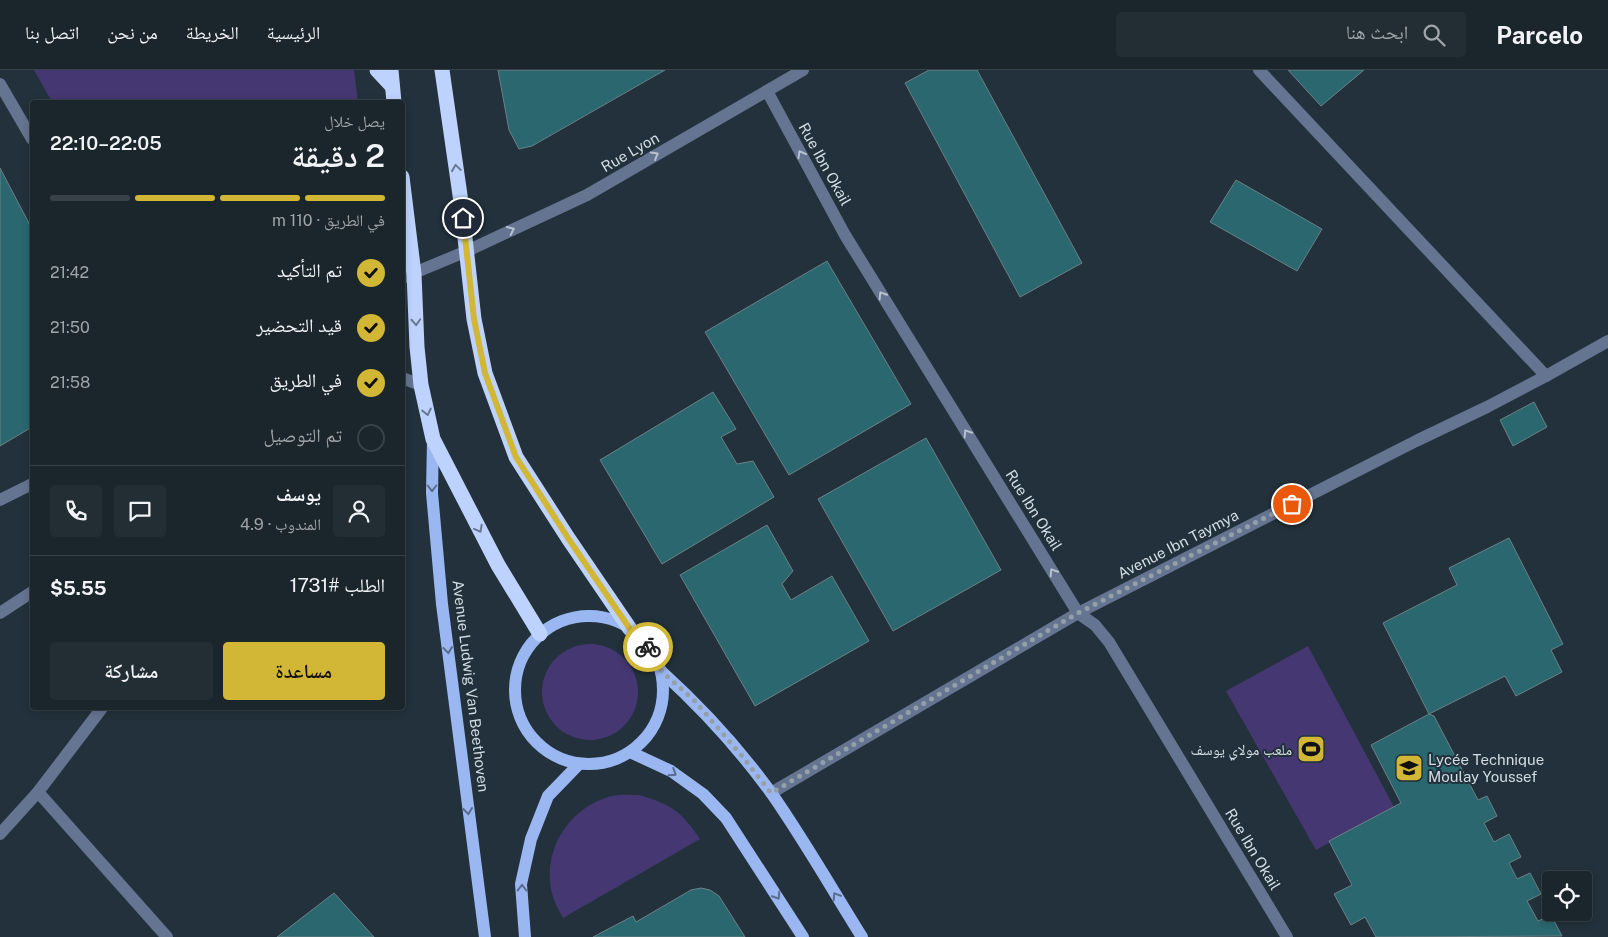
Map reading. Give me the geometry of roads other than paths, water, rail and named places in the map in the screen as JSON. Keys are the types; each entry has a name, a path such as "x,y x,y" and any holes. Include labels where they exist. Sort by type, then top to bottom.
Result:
{"highway":[{"path":"377,70 392,86"},
{"path":"391,70 394,100"},
{"path":"443,72 467,251 474,319 485,373 516,457 630,629"},
{"name":"Avenue Ludwig Van Beethoven","path":"405,226 408,276 421,385 433,439 498,565 540,634"}],"main road":[{"name":"Avenue Ludwig Van Beethoven","path":"433,439 432,494 442,604 482,935"},
{"path":"662,672 662,702 656,721 645,738 630,752 614,760 596,764 578,764 555,757 536,742 522,723 515,700 516,675 524,653 540,634 560,622 584,616 600,618 630,629 646,643 662,672 694,700 771,793 862,937"},
{"path":"630,752 671,771 703,794 726,818 803,937"},
{"path":"525,937 521,884 531,839 548,796 578,764"}],"street":[{"name":"Rue Lyon","path":"408,276 467,251 587,195 803,70"},
{"path":"1259,70 1546,376"},
{"path":"0,84 30,136"},
{"name":"Rue Ibn Okail","path":"766,91 845,235 1078,613 1095,625 1109,642 1287,937"},
{"name":"Avenue Ibn Taymya","path":"771,793 1078,613 1546,376 1608,341"},
{"path":"405,379 421,385"},
{"path":"0,500 30,485"},
{"path":"0,613 30,593"},
{"path":"0,834 38,792 100,710"},
{"path":"38,792 167,937"}],"place":[{"name":"ملعب مولاي يوسف","path":"1311,749"},
{"name":"Lycée Technique Moulay Youssef","path":"1409,768"}]}
